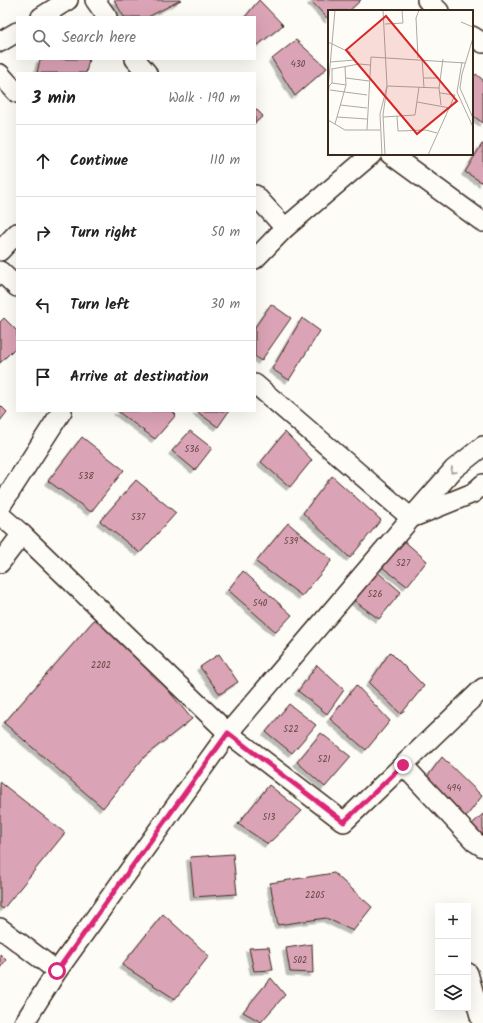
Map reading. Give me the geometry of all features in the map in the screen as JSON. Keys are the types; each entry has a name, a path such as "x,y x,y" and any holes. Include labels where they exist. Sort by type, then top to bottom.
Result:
{"street":[{"path":"43,16 68,0"},
{"path":"95,0 106,16"},
{"path":"427,0 438,10"},
{"path":"0,42 16,33"},
{"path":"473,37 483,43"},
{"path":"0,74 16,92"},
{"path":"256,258 285,228 371,155"},
{"path":"391,155 483,222"},
{"path":"256,196 285,228"},
{"path":"0,251 16,234"},
{"path":"0,271 16,286"},
{"path":"256,385 411,518"},
{"path":"0,507 61,412"},
{"path":"24,1023 57,971 228,733 454,469 483,446"},
{"path":"411,518 473,493 483,484"},
{"path":"0,514 228,733 344,822 483,688"},
{"path":"0,563 22,534"},
{"path":"403,765 475,842 483,847"},
{"path":"0,928 57,971"},
{"path":"469,975 482,1023"}],"building":[{"path":"114,0 181,0 150,16 123,16"},
{"path":"259,0 283,25 258,45 256,42 256,16 246,16"},
{"path":"361,0 350,10 328,10 328,19 311,1"},
{"path":"296,40 327,68 295,96 272,59"},
{"path":"40,60 89,60 86,72 37,72"},
{"path":"476,74 483,80 483,123 473,116 473,78"},
{"path":"256,109 263,116 256,122"},
{"path":"483,144 483,183 465,172"},
{"path":"271,304 291,318 261,361 256,357 256,326"},
{"path":"4,318 16,330 16,347 0,363 0,322"},
{"path":"302,318 320,331 289,380 272,369"},
{"path":"0,405 7,412 0,421"},
{"path":"118,412 173,412 176,415 155,439"},
{"path":"197,412 228,412 218,427"},
{"path":"190,431 212,448 195,470 172,451"},
{"path":"285,432 312,460 290,487 261,462"},
{"path":"82,437 124,470 91,512 48,481"},
{"path":"332,476 381,520 350,558 303,513"},
{"path":"136,480 176,513 140,553 100,521"},
{"path":"288,523 332,560 302,596 256,562"},
{"path":"402,539 427,561 407,586 378,564"},
{"path":"374,569 401,592 379,619 349,597"},
{"path":"243,571 292,615 276,632 228,590"},
{"path":"102,611 192,719 145,756 103,808 4,723"},
{"path":"390,652 424,686 401,714 369,683"},
{"path":"219,654 238,682 220,694 200,667"},
{"path":"317,665 344,690 327,714 298,691"},
{"path":"356,685 390,721 366,750 330,719"},
{"path":"289,704 316,725 292,753 266,732"},
{"path":"321,733 351,757 325,787 297,762"},
{"path":"442,757 482,796 466,817 425,780"},
{"path":"0,782 65,833 3,909 0,907"},
{"path":"269,785 302,811 268,844 238,824"},
{"path":"483,814 483,837 472,824"},
{"path":"233,854 237,894 194,897 190,857"},
{"path":"334,873 372,907 353,931 326,918 278,925 270,883"},
{"path":"163,914 209,956 175,999 122,965"},
{"path":"312,944 313,973 290,972 286,948"},
{"path":"269,947 273,970 254,971 249,948"},
{"path":"0,954 6,960 0,968"},
{"path":"271,978 285,995 261,1022 243,1012"}],"route":[{"path":"57,971 228,733 344,822 403,765"}]}
